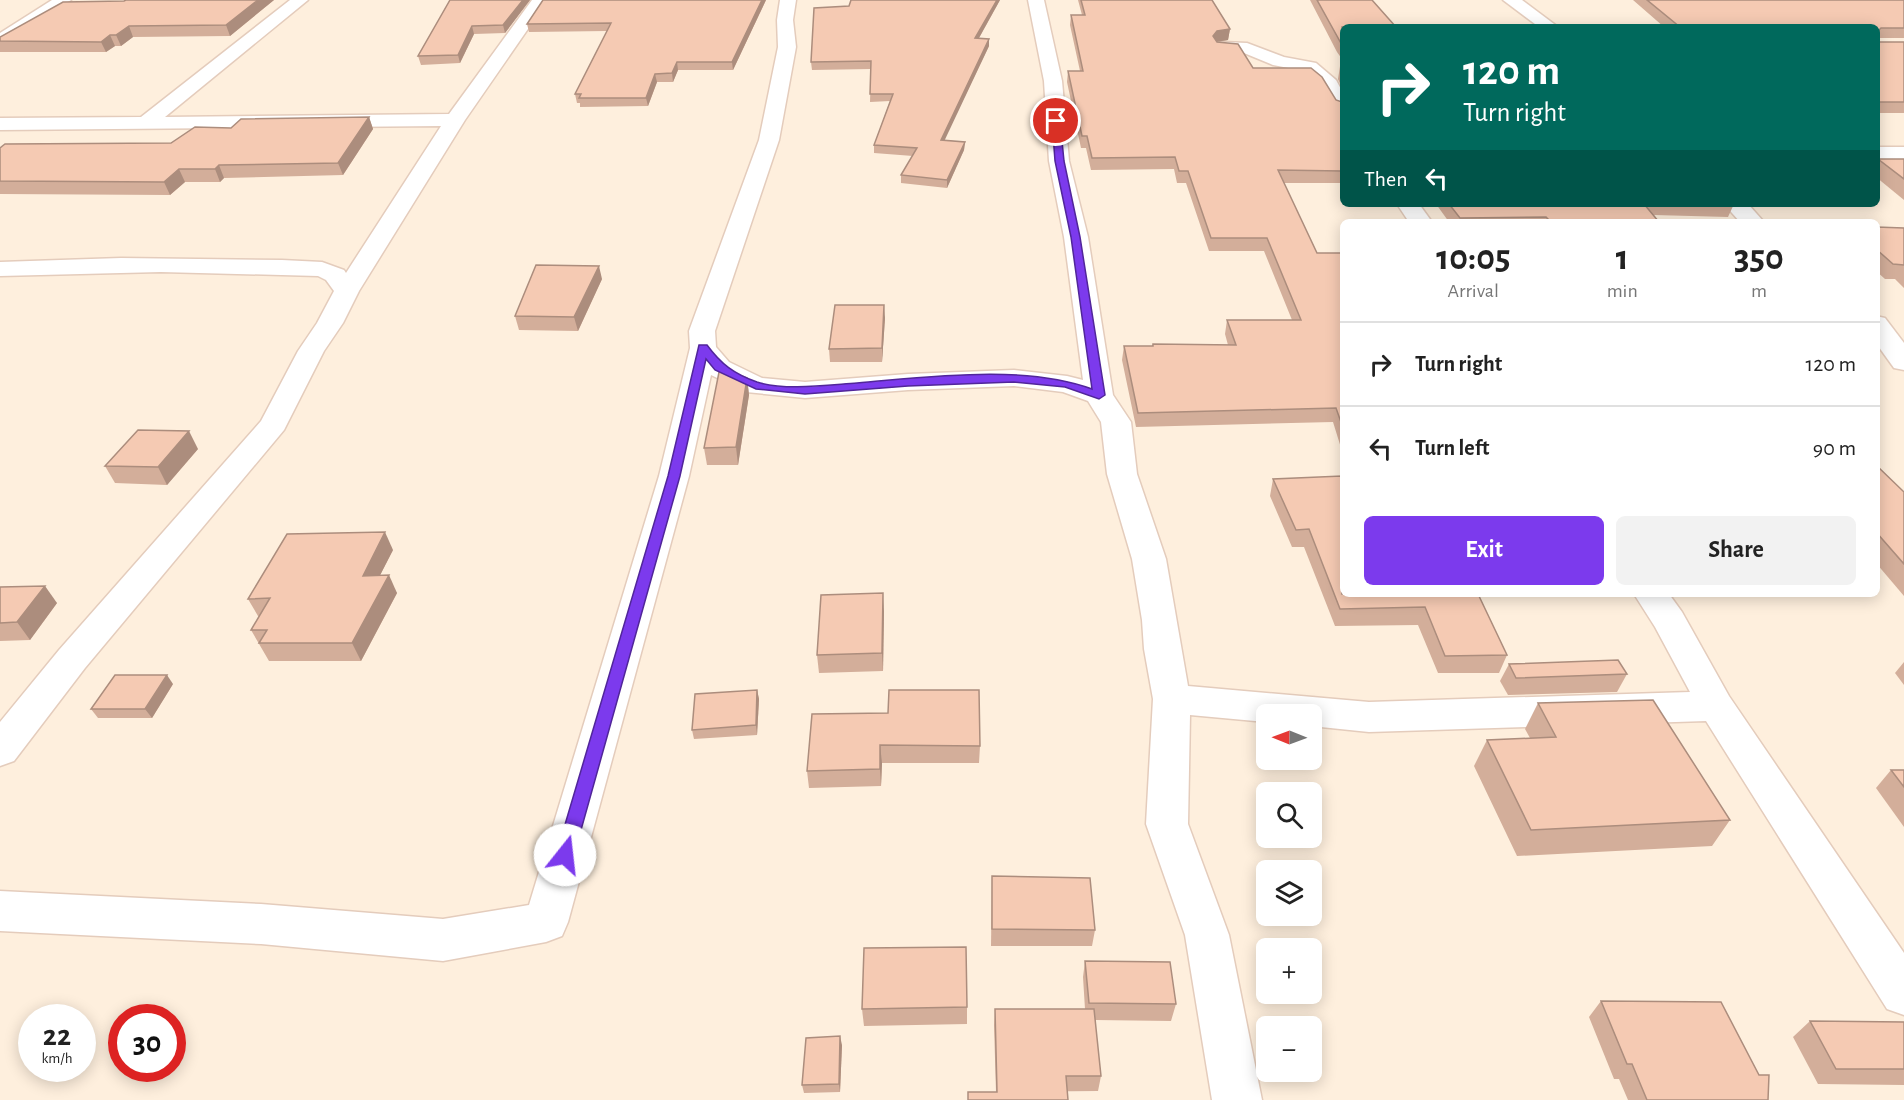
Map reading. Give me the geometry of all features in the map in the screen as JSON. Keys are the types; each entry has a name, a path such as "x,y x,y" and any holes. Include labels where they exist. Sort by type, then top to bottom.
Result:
{"street":[{"path":"0,40 63,0"},
{"path":"145,123 300,0"},
{"path":"0,750 72,658 274,424 311,351 330,323 347,291 455,120 540,0"},
{"path":"0,911 261,924 443,940 546,922 674,476 703,348 702,331 769,140 787,47 785,20 788,0"},
{"path":"1036,0 1053,81 1059,161 1076,237 1099,395 1116,422 1122,474 1149,559 1160,620 1161,649 1172,699 1167,824 1207,935 1237,1100"},
{"path":"1512,0 1546,24"},
{"path":"1223,47 1247,48 1279,61 1310,67 1329,84 1340,103"},
{"path":"0,124 455,120"},
{"path":"1880,153 1904,153"},
{"path":"1738,207 1750,219"},
{"path":"0,269 97,264 196,264 322,269 335,275 347,291"},
{"path":"1880,368 1904,365 1883,318"},
{"path":"703,348 719,368 756,386 805,390 908,382 1014,378 1067,384 1099,395"},
{"path":"1653,597 1670,621 1716,706 1904,993"},
{"path":"1172,699 1369,717 1716,706"}],"building":[{"path":"258,0 226,25 129,26 101,42 0,41 0,37 63,2"},
{"path":"450,0 523,0 503,25 472,26 458,55 418,56"},
{"path":"543,0 762,0 732,62 677,62 672,73 655,74 646,98 579,98 581,94 575,94 611,23 527,24"},
{"path":"851,0 997,0 975,38 989,39 941,140 965,142 947,180 901,175 917,148 874,145 893,94 870,94 871,61 811,62 814,8 849,6"},
{"path":"1081,0 1212,0 1230,29 1217,31 1213,36 1217,42 1238,44 1253,68 1311,68 1322,77 1336,100 1340,101 1340,171 1278,170 1317,253 1340,253 1340,419 1336,408 1138,413 1124,346 1236,345 1227,320 1301,320 1267,238 1211,238 1188,171 1179,171 1175,157 1092,158 1087,136 1082,136 1068,71 1083,71 1071,15 1085,15"},
{"path":"1317,0 1372,0 1393,24 1340,24 1340,41"},
{"path":"1647,0 1904,0 1904,28 1880,29 1880,24 1676,24"},
{"path":"1880,42 1904,42 1904,102 1880,102"},
{"path":"369,117 338,163 219,165 215,169 179,169 164,182 0,181 0,148 5,144 171,143 195,127 231,128 241,119"},
{"path":"1880,159 1904,159 1904,179 1880,161"},
{"path":"1451,207 1646,207 1656,219 1548,219 1546,217 1460,218"},
{"path":"1880,227 1904,228 1904,265 1893,264 1880,253"},
{"path":"536,265 599,266 574,317 515,316"},
{"path":"835,305 884,305 882,348 829,349"},
{"path":"720,367 747,378 736,447 704,448"},
{"path":"138,430 189,431 158,467 105,466"},
{"path":"1880,469 1904,492 1904,564 1880,537"},
{"path":"1340,476 1340,597 1479,597 1507,655 1445,656 1425,607 1340,609 1309,529 1296,530 1273,479"},
{"path":"385,532 363,576 389,575 352,643 259,643 267,630 251,630 270,598 248,599 287,534"},
{"path":"45,586 17,622 0,623 0,587"},
{"path":"883,593 882,653 817,655 821,595"},
{"path":"1618,660 1627,674 1516,678 1509,664"},
{"path":"115,675 167,675 145,709 91,709"},
{"path":"757,690 756,725 692,730 695,694"},
{"path":"889,690 979,690 980,746 880,745 880,769 807,771 812,714 888,713"},
{"path":"1653,700 1730,820 1531,830 1487,740 1556,737 1538,703"},
{"path":"1891,770 1904,770 1904,787"},
{"path":"992,876 1090,878 1095,930 992,929"},
{"path":"966,947 967,1007 862,1009 864,948"},
{"path":"1085,961 1170,962 1176,1004 1089,1003"},
{"path":"1601,1001 1721,1002 1759,1075 1769,1075 1768,1100 1647,1100 1632,1064 1627,1064"},
{"path":"995,1009 1094,1009 1101,1076 1066,1076 1068,1100 968,1100 968,1092 997,1092"},
{"path":"1810,1021 1904,1022 1904,1069 1836,1069"},
{"path":"840,1036 839,1084 802,1085 806,1038"}],"route":[{"path":"565,855 674,476 703,348 719,368 756,386 805,390 908,382 1014,378 1067,384 1099,395 1076,237 1059,161 1056,121"}]}
